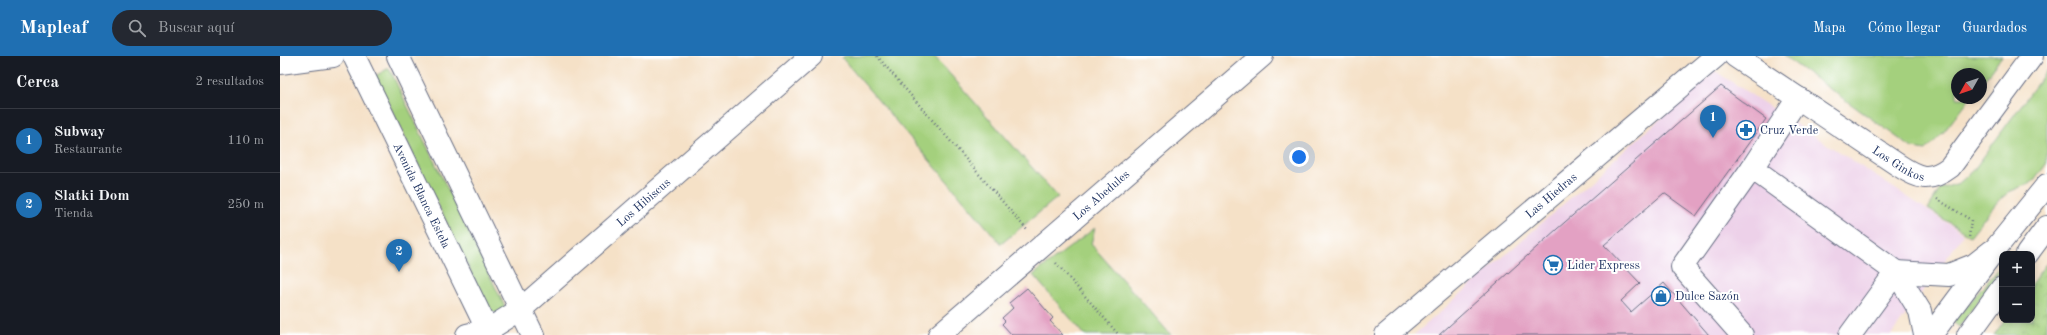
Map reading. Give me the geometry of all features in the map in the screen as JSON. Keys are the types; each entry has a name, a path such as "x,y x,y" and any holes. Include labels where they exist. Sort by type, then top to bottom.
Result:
{"street":[{"path":"280,63 333,56"},
{"name":"Avenida Blanca Estela","path":"354,56 482,333"},
{"path":"398,56 533,335"},
{"name":"Los Hibiscus","path":"482,333 521,309 811,56"},
{"name":"Los Abedules","path":"940,335 1262,56"},
{"name":"Las Hiedras","path":"1386,335 1716,56"},
{"name":"Los Ginkos","path":"1735,56 1915,176 1932,177 1942,174 1950,167 2032,56"},
{"path":"1742,335 1682,267 1752,168 1798,98"},
{"path":"1752,168 1896,272 1920,311 1925,335"},
{"path":"1931,335 1996,248 2047,185"},
{"path":"2029,251 2047,228"},
{"path":"1896,272 1948,275 1974,265 1996,248"},
{"path":"1850,335 1896,272"},
{"path":"1968,335 1999,292"}],"path":[{"path":"877,56 1119,335"},
{"path":"1934,197 1971,220 1971,232 1968,243"}],"shaded area":[{"path":"1715,71 1964,234 1891,335 1414,335"}],"green space":[{"path":"845,56 934,56 1058,197 1001,244 842,58"},
{"path":"1784,56 2002,56 1987,76 1987,68 1951,68 1951,104 1965,104 1943,133 1926,150 1912,148"},
{"path":"389,68 505,307 499,313 491,314 375,76"},
{"path":"2047,70 2047,163 2034,181 2009,192 1998,201 1970,236 1928,209 1940,189 1959,183 1973,171"},
{"path":"1095,228 1091,244 1171,335 1085,335 1033,275"},
{"path":"2047,262 2047,335 1994,335 2003,323 2035,323 2035,279"},
{"path":"1999,268 1999,272 1959,327 1953,322"}],"building":[{"path":"1721,86 1766,119 1696,216 1664,193 1604,245 1640,283 1621,301 1631,312 1664,283 1709,335 1439,335 1557,229"},
{"path":"1027,288 1053,318 1050,321 1063,335 1012,335 1002,324 1005,321 1002,318 1013,308 1009,303"}],"place":[{"name":"Cruz Verde","path":"1746,130"},
{"name":"Subway","path":"1713,138"},
{"name":"Lider Express","path":"1553,265"},
{"name":"Slatki Dom","path":"399,272"},
{"name":"Dulce Sazón","path":"1661,296"}]}
